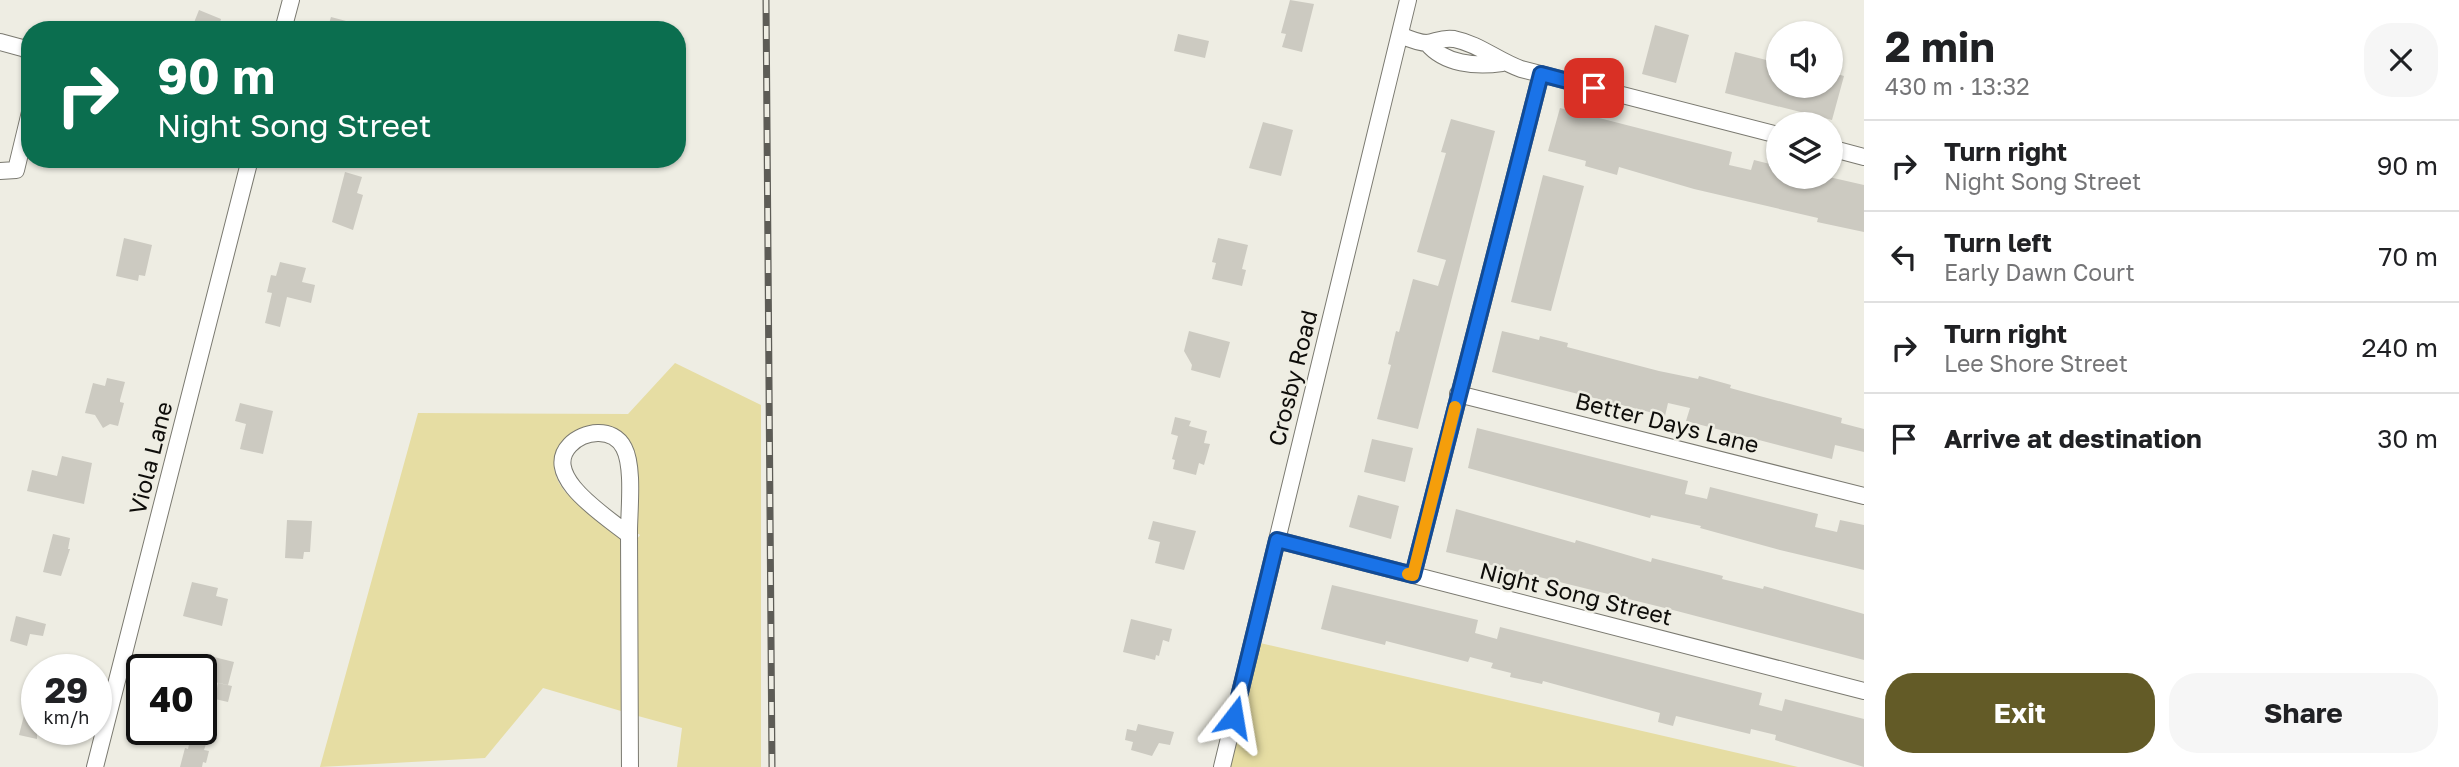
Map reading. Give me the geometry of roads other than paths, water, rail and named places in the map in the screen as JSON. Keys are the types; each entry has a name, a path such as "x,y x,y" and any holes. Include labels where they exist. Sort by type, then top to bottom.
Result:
{"street":[{"path":"285,21 291,0"},
{"name":"Crosby Road","path":"1222,767 1408,0"},
{"path":"1400,35 1427,43 1438,39 1453,39 1476,56 1494,55 1502,63 1766,132"},
{"path":"0,42 21,48"},
{"path":"1413,575 1541,74"},
{"path":"0,172 16,170 21,149"},
{"path":"1843,151 1864,157"},
{"name":"Viola Lane","path":"95,767 248,168"},
{"name":"Better Days Lane","path":"1458,394 1864,496"},
{"path":"629,535 570,486 561,468 563,452 577,437 596,432 613,437 623,445 628,472 629,535 630,767"},
{"name":"Night Song Street","path":"1277,540 1864,691"}],"railway":[{"path":"766,0 772,767"}]}
